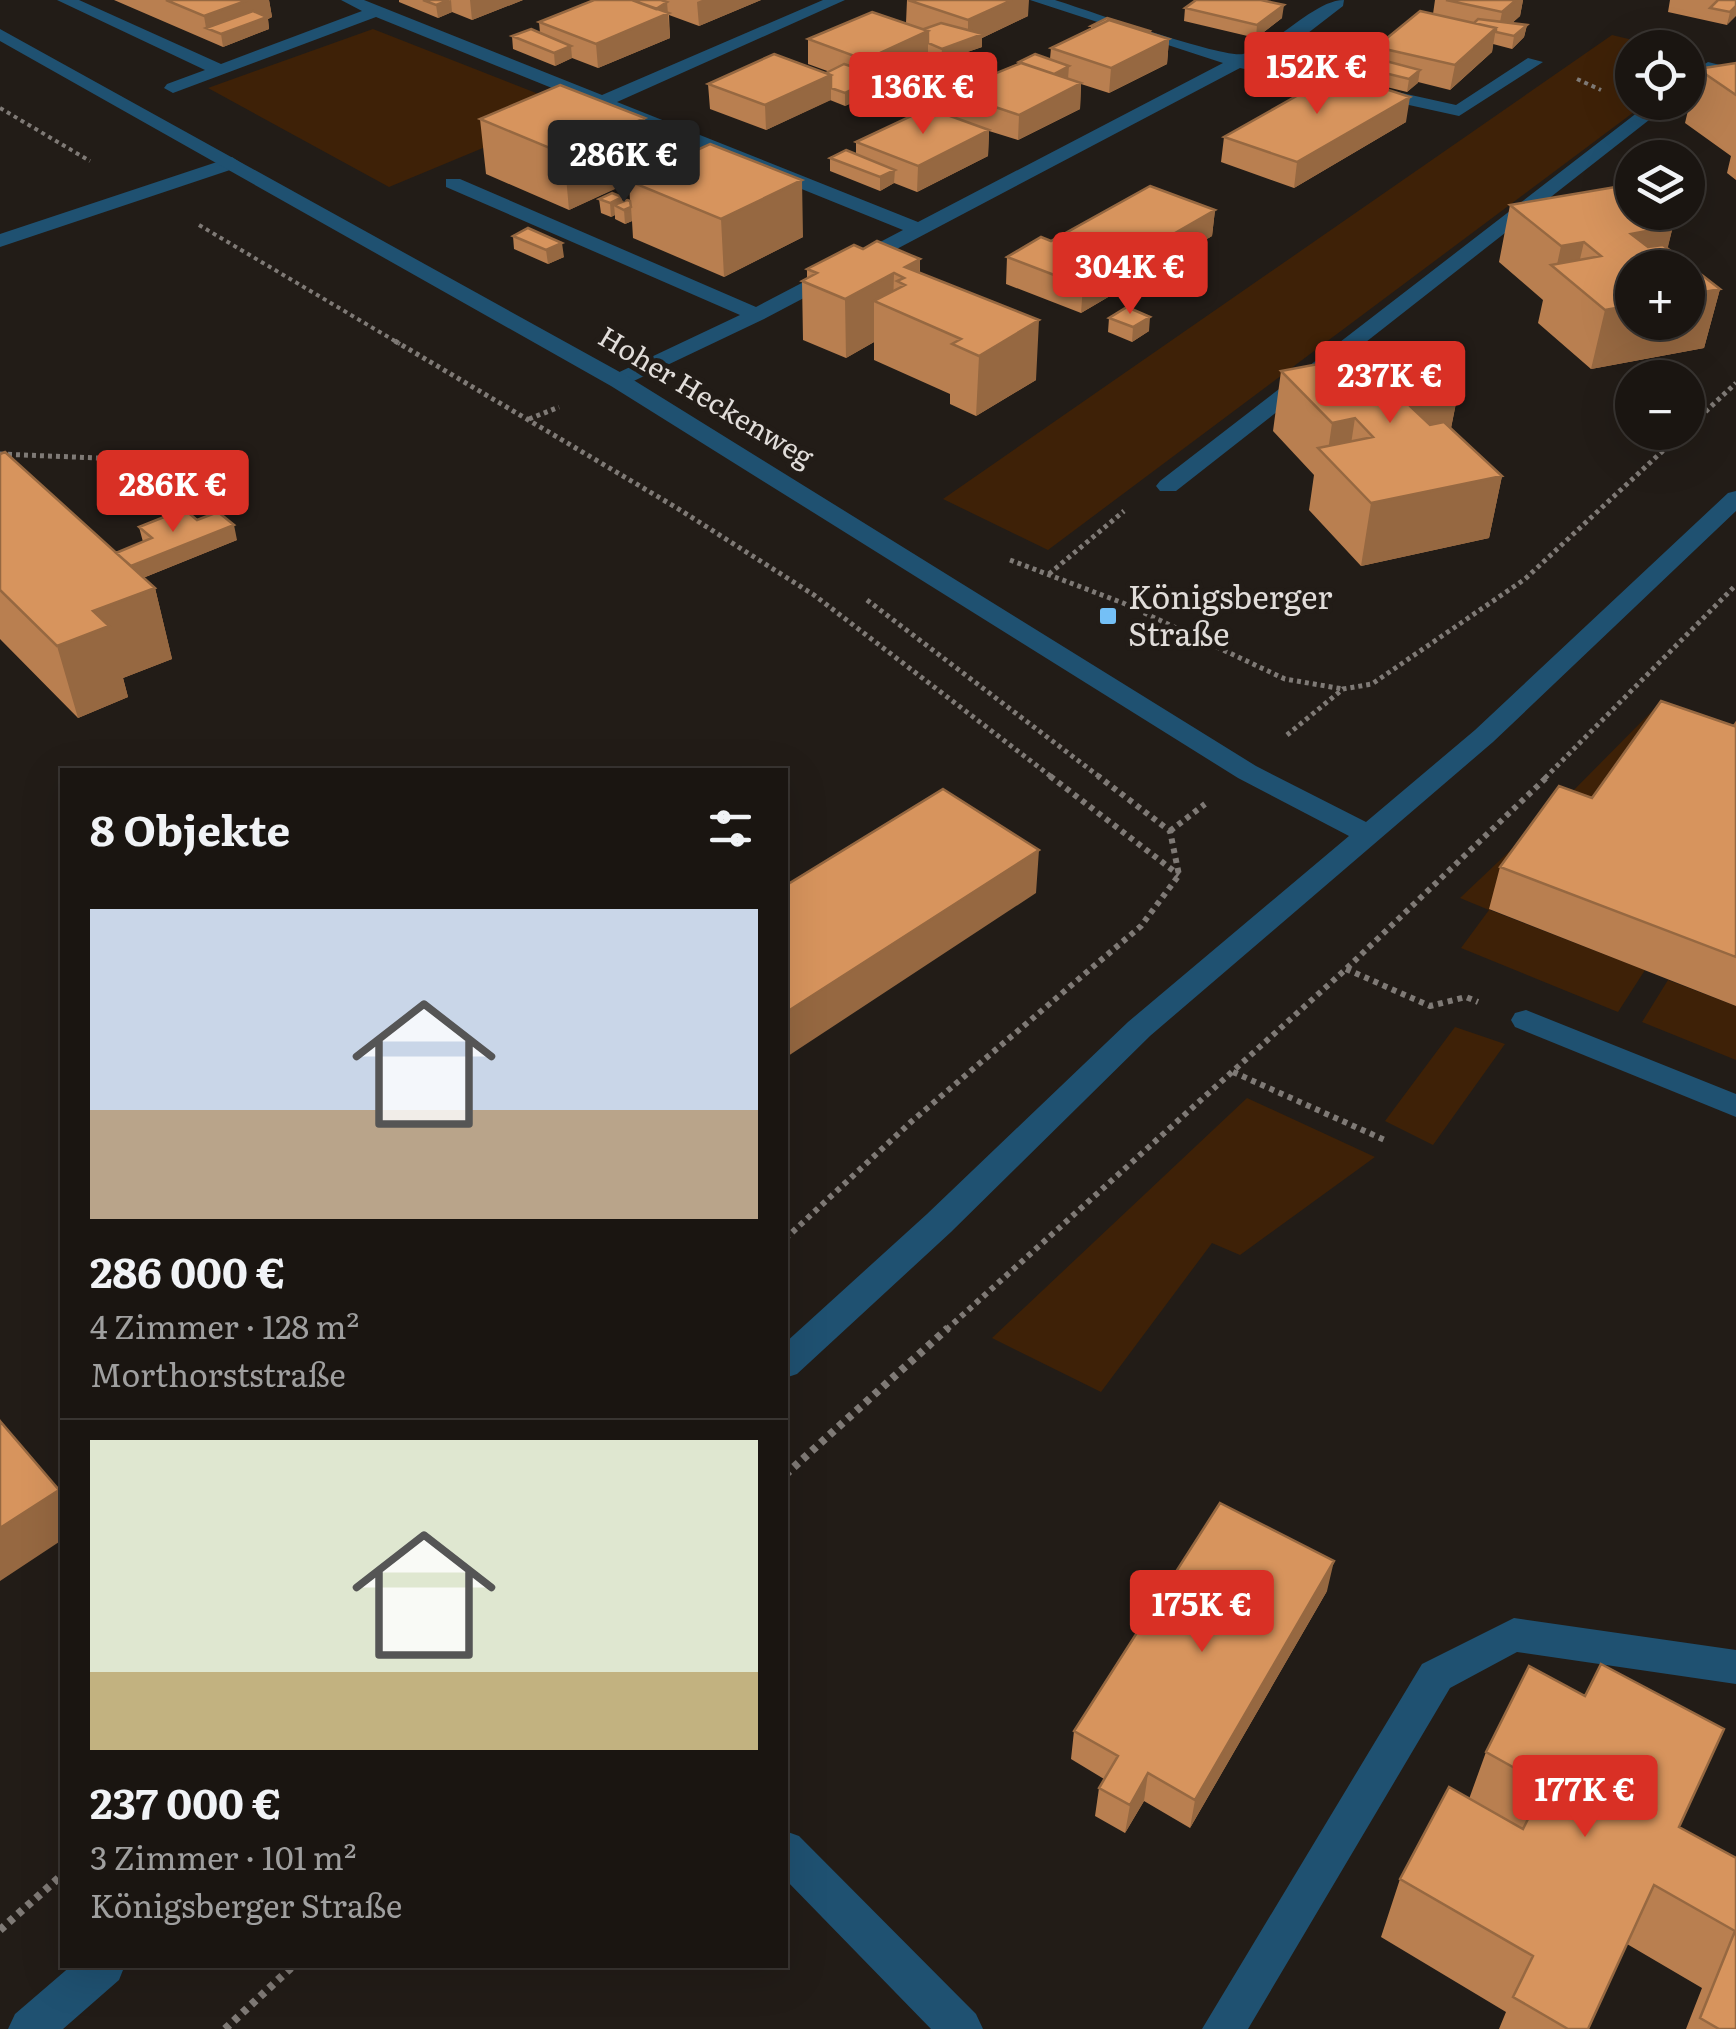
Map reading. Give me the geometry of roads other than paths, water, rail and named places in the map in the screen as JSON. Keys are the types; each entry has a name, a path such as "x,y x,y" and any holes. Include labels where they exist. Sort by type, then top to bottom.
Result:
{"street":[{"path":"66,0 220,70"},
{"path":"350,0 920,230"},
{"path":"604,101 837,0"},
{"path":"1038,0 1238,62 1459,111 1534,62"},
{"path":"1077,12 1098,0"},
{"path":"620,381 756,315 1238,62 1280,46 1337,2"},
{"path":"174,88 377,11"},
{"name":"Hoher Heckenweg","path":"0,34 620,381 1247,772 1367,834"},
{"path":"1705,70 1736,74"},
{"path":"1168,486 1640,120"},
{"path":"2,238 232,163"},
{"path":"452,183 756,315"},
{"path":"788,1361 1140,1030 1484,736 1736,498"},
{"path":"1526,1020 1736,1106"},
{"path":"1224,2029 1436,1676 1514,1635 1736,1667"},
{"path":"788,1853 961,2029"},
{"path":"30,2029 101,1968"}],"place":[{"name":"Königsberger Straße","path":"1108,616"}]}
